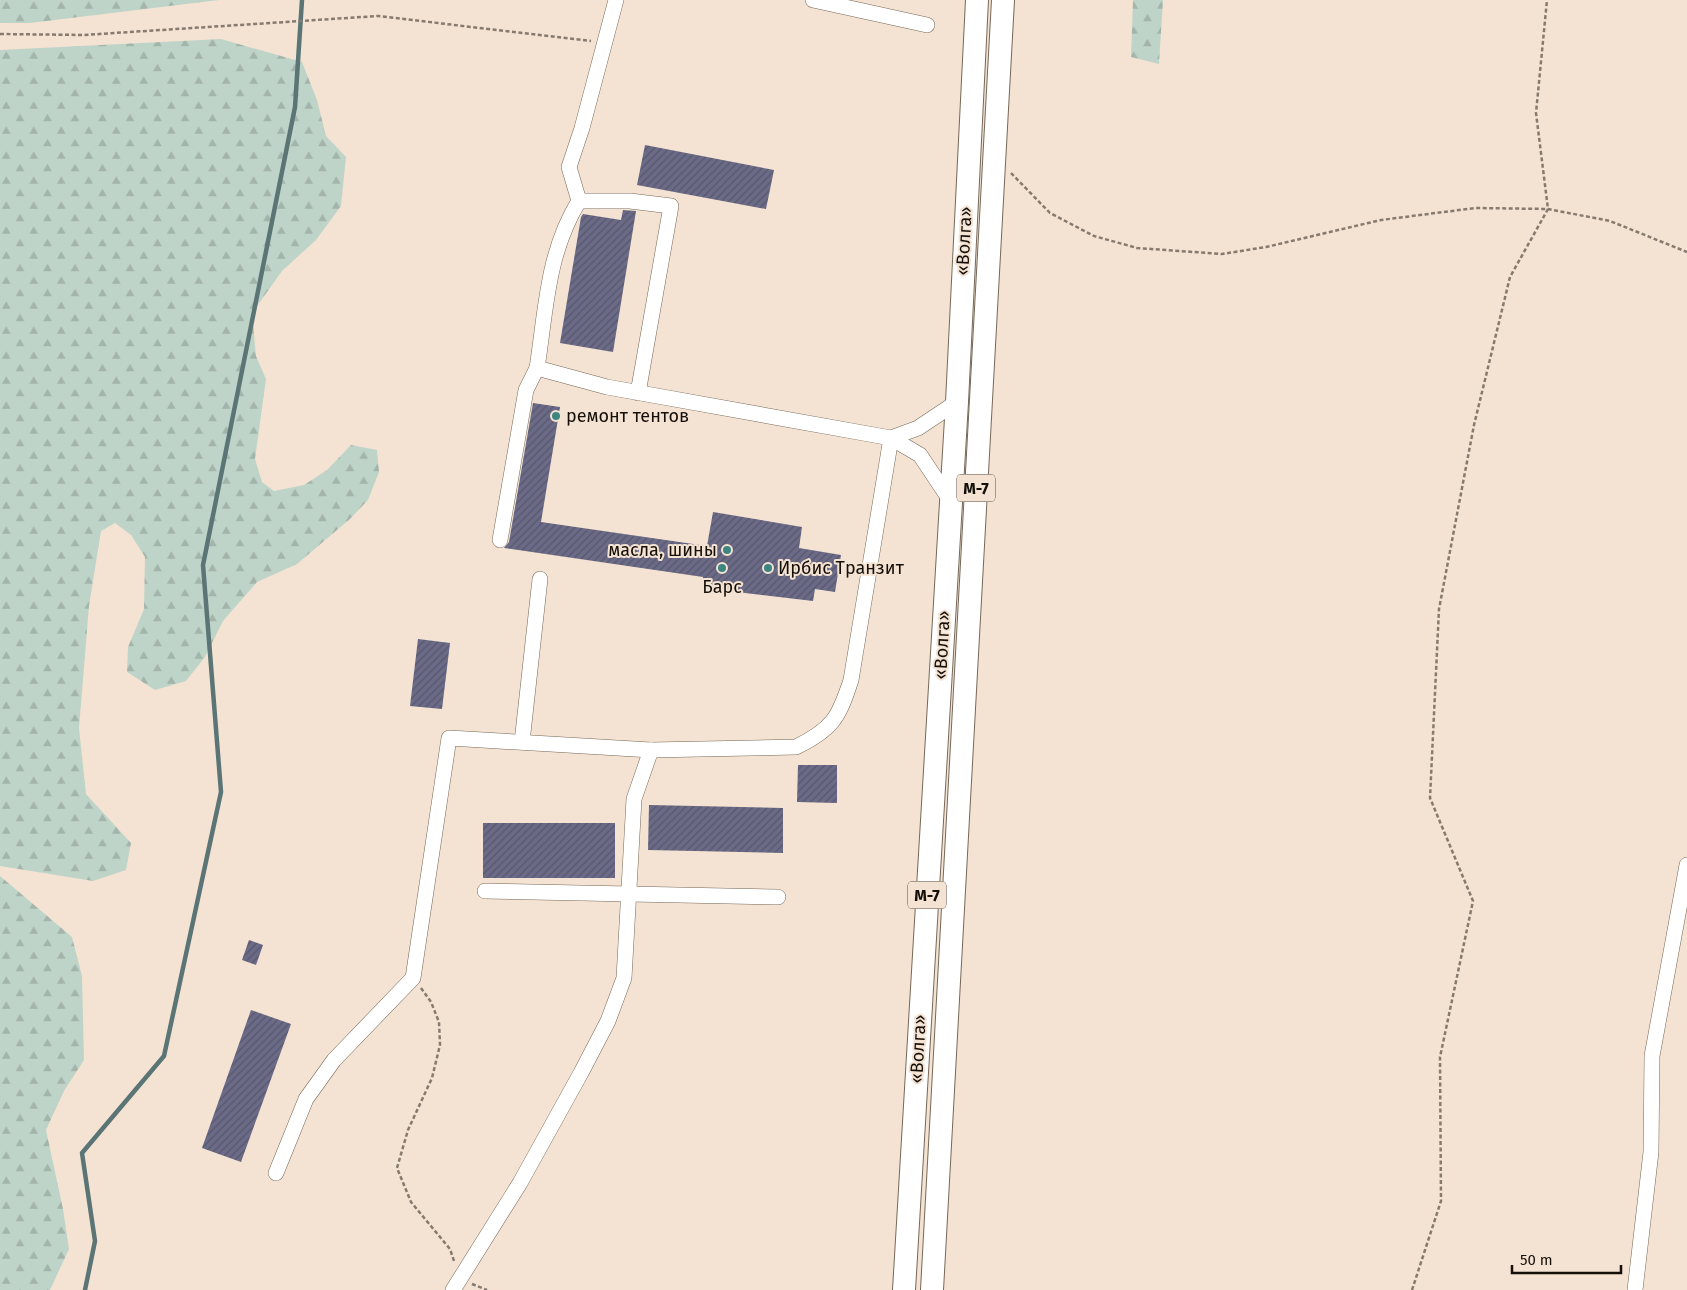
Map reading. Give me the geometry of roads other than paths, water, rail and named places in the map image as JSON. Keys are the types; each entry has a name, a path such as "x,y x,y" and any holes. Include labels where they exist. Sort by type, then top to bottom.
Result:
{"highway":[{"name":"«Волга»","path":"904,1290 957,402 977,0"},
{"name":"«Волга»","path":"932,1290 1003,0"}],"lane":[{"path":"500,540 526,390 537,368 553,258 568,219 579,201 569,167 582,128 616,0"},
{"path":"813,0 927,25"},
{"path":"579,201 630,201 671,206 638,393"},
{"path":"537,368 607,387 891,438 920,455 950,500"},
{"path":"891,438 918,428 957,402"},
{"path":"276,1173 306,1099 334,1060 413,978 449,738 651,750 796,747 816,738 842,710 851,680 891,438"},
{"path":"522,742 540,579"},
{"path":"456,1284 520,1183 608,1021 624,978 627,895 634,799 651,750"},
{"path":"1635,1290 1651,1152 1652,1056 1687,866"},
{"path":"485,891 778,897"}],"waterway":[{"path":"85,1290 95,1241 82,1153 164,1056 221,792 203,565 295,107 302,0"}],"place":[{"name":"ремонт тентов","path":"556,416"},
{"name":"масла, шины","path":"727,550"},
{"name":"Барс","path":"722,568"},
{"name":"Ирбис Транзит","path":"768,568"}]}
